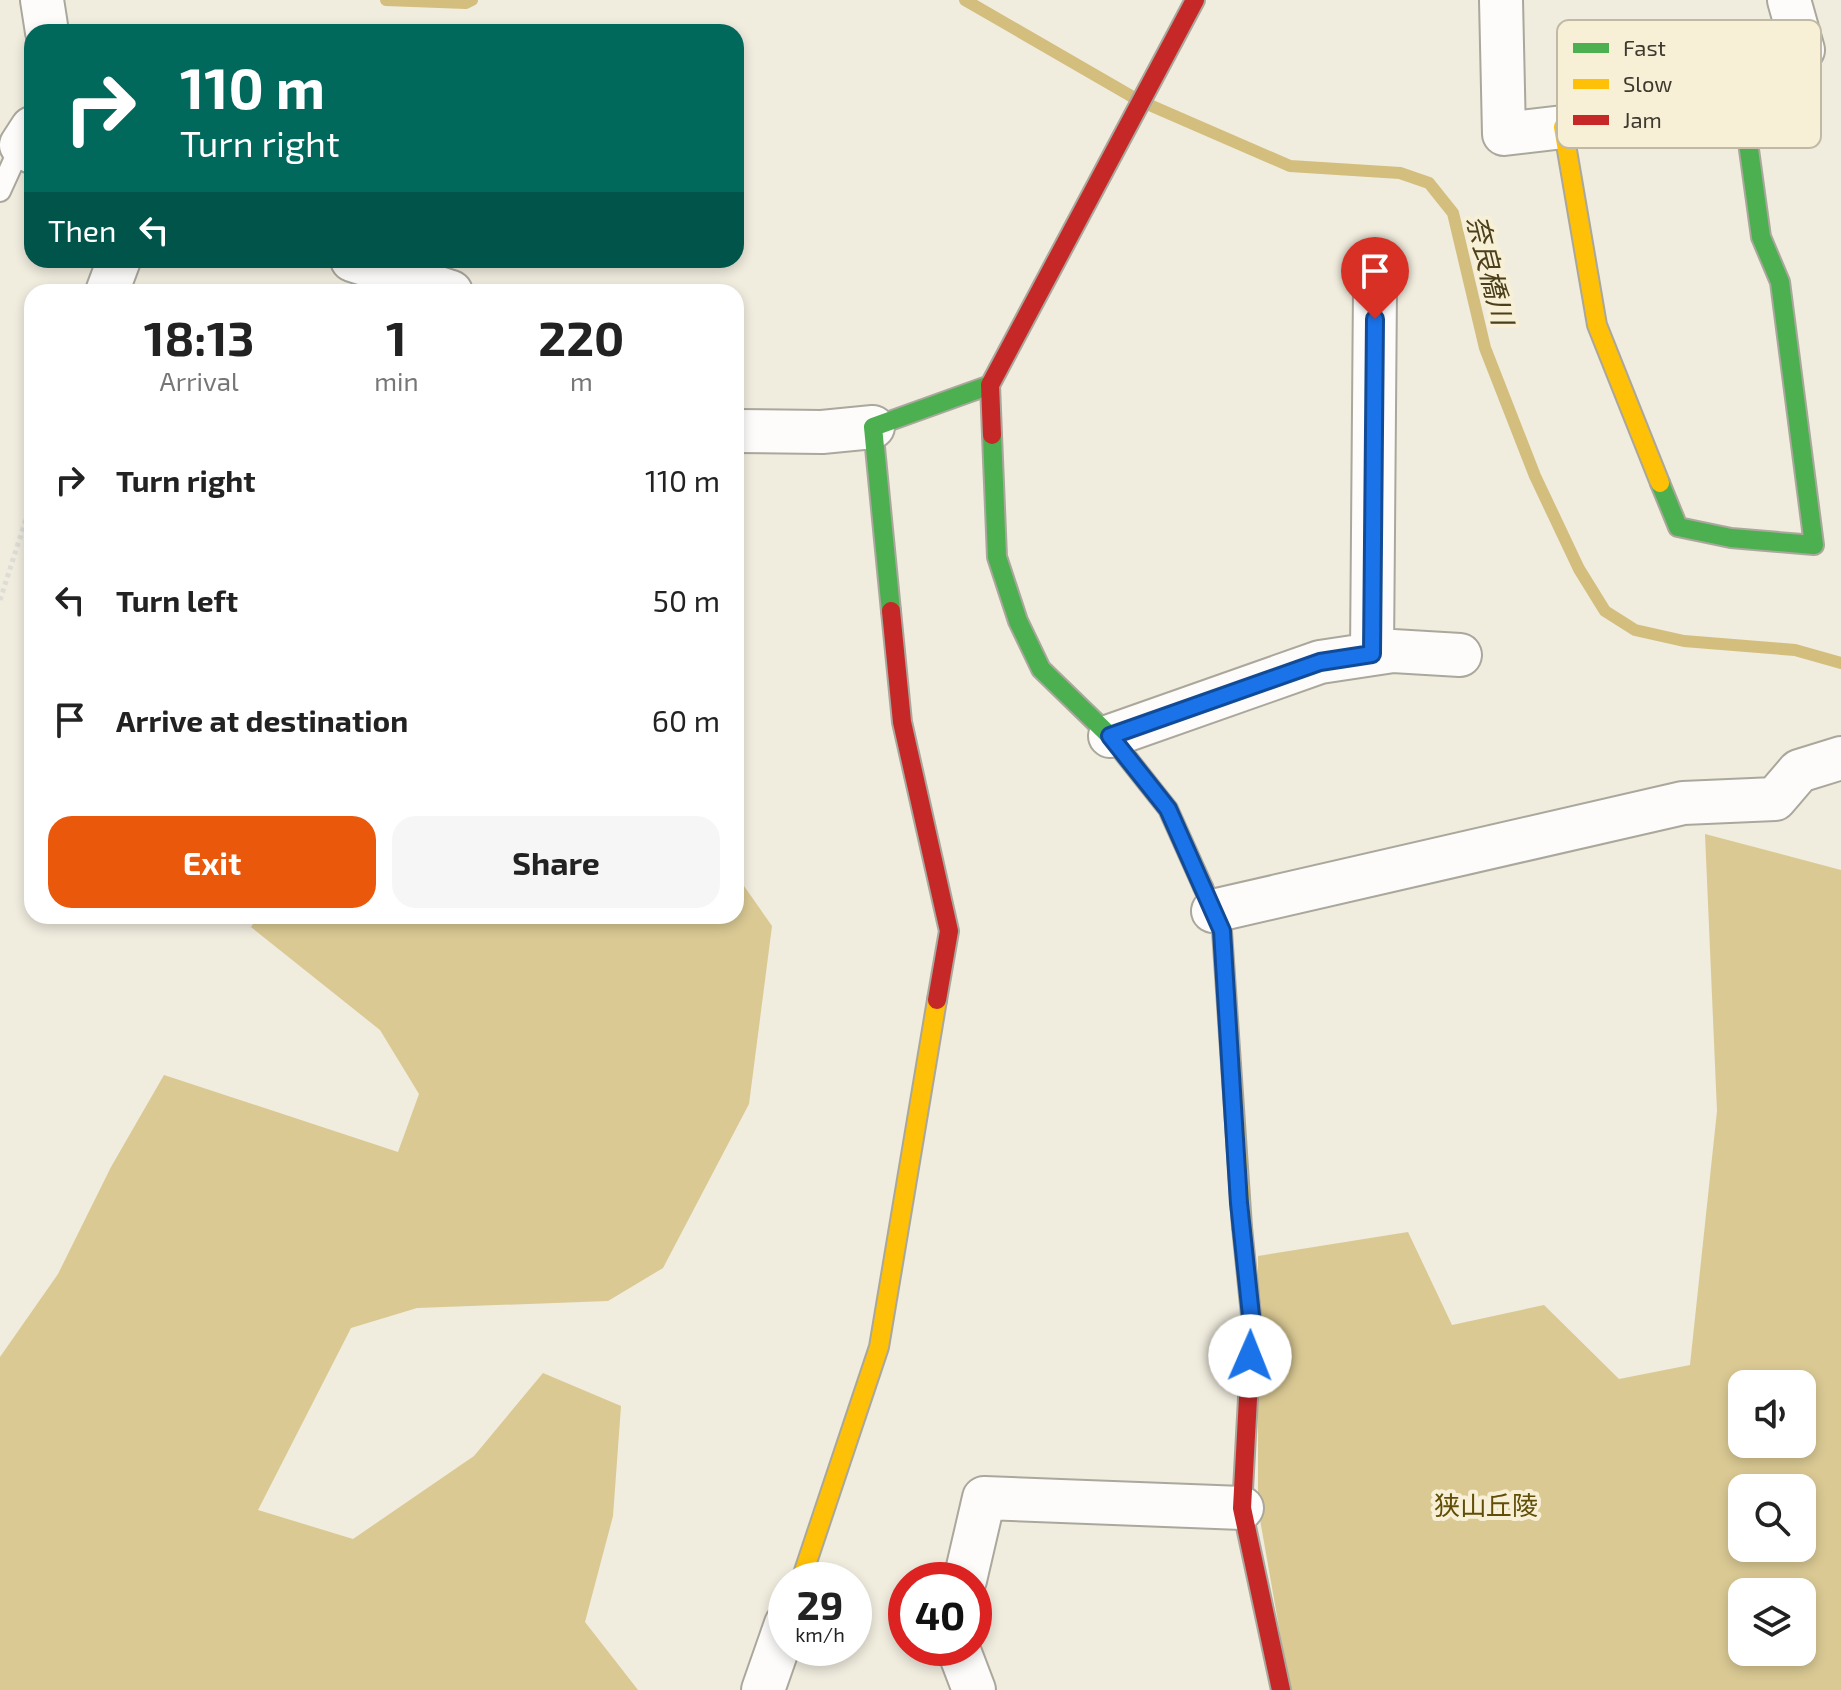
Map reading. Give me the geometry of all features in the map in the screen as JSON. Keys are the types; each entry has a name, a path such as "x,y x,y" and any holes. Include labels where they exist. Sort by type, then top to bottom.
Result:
{"street":[{"path":"42,0 46,24"},
{"path":"1195,0 1133,122 990,385 997,557 1018,621 1041,669 1110,736 1168,809 1222,931 1239,1203 1252,1325 1242,1508 1281,1690"},
{"path":"1501,0 1504,134 1557,128"},
{"path":"1789,0 1795,20"},
{"path":"1567,148 1597,325 1678,527 1731,538 1814,545 1780,282 1761,237 1749,148"},
{"path":"377,268 426,284"},
{"path":"1372,654 1375,288"},
{"path":"744,431 822,432 873,427 990,385"},
{"path":"807,1562 879,1347 949,931 902,722 873,427"},
{"path":"1110,736 1320,662 1393,651 1460,655"},
{"path":"1213,911 1683,803 1775,799 1799,771 1841,758"},
{"path":"969,1562 984,1498 1242,1508"},
{"path":"763,1690 771,1666"},
{"path":"965,1666 974,1690"}],"lane":[{"path":"0,191 24,149"}],"path":[{"path":"0,600 24,525"}],"green space":[{"name":"狭山丘陵","path":"1705,834 1841,870 1841,1690 1290,1690 1258,1508 1258,1256 1408,1232 1452,1325 1544,1305 1619,1379 1690,1365 1717,1111"},
{"path":"744,886 772,926 749,1104 663,1268 608,1301 417,1308 351,1328 258,1510 353,1539 474,1456 543,1373 621,1406 613,1516 585,1622 638,1690 0,1690 0,1357 58,1274 111,1167 164,1075 398,1152 419,1094 380,1030 251,927 253,924 744,924"}],"waterway":[{"name":"奈良橋川","path":"386,0 466,3 472,0"},
{"name":"奈良橋川","path":"965,0 1138,100 1290,166 1400,173 1429,183 1453,213 1485,348 1535,476 1579,569 1605,611 1635,630 1684,641 1795,650 1841,663"}],"traffic: fast":[{"path":"1660,483 1678,527 1731,538 1814,545 1780,282 1761,237 1749,148"},
{"path":"891,611 873,427 990,385"},
{"path":"992,435 997,557 1018,621 1041,669 1110,736 1168,809 1203,887"}],"traffic: slow":[{"path":"1567,148 1597,325 1660,483"},
{"path":"1203,887 1222,931 1242,1227"},
{"path":"807,1562 879,1347 937,1000"}],"traffic: jam":[{"path":"992,435 990,385 1195,0"},
{"path":"891,611 902,722 949,931 937,1000"},
{"path":"1242,1227 1252,1325 1242,1508 1281,1690"}],"route":[{"path":"1250,1356 1252,1325 1239,1203 1222,931 1168,809 1110,736 1320,662 1372,654 1375,319"}]}
